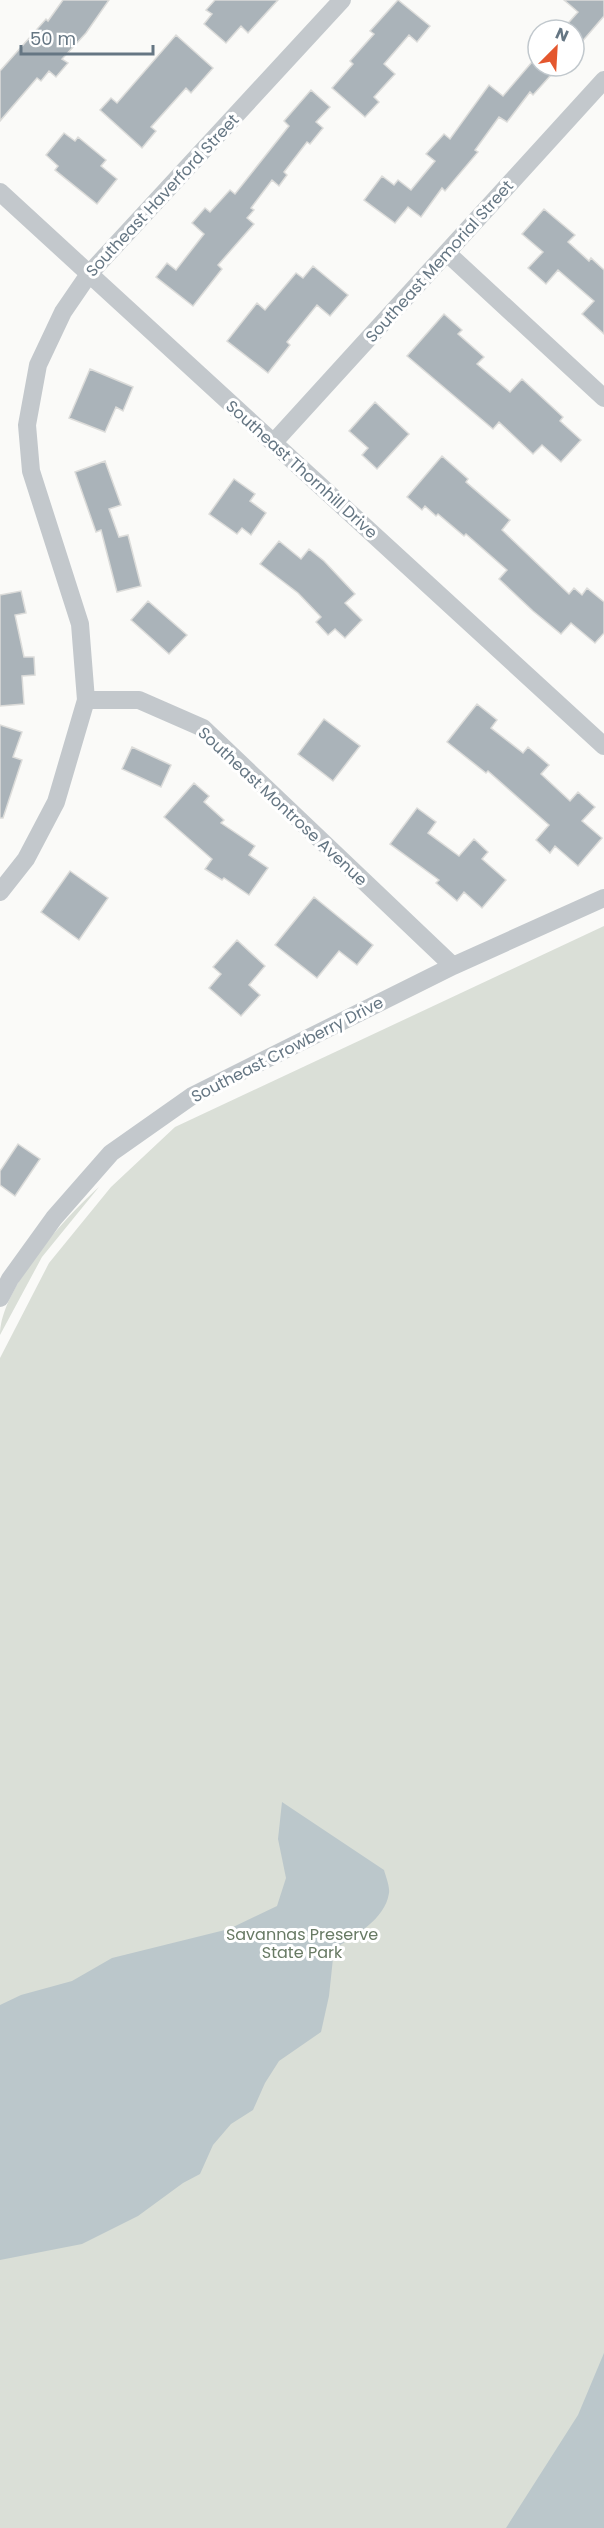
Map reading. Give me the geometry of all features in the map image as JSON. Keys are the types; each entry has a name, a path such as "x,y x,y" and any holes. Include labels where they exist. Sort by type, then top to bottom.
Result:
{"street":[{"name":"Southeast Haverford Street","path":"0,892 26,859 56,802 86,699 80,624 32,471 27,425 38,365 63,312 88,274 342,0"},
{"name":"Southeast Memorial Street","path":"274,442 604,80"},
{"name":"Southeast Thornhill Drive","path":"0,192 604,746"},
{"path":"447,253 604,398"},
{"name":"Southeast Montrose Avenue","path":"86,699 139,700 203,728 453,966"},
{"name":"Southeast Crowberry Drive","path":"0,1298 5,1275 111,1153 192,1096 453,966 604,898"}],"green space":[{"name":"Savannas Preserve State Park","path":"604,926 604,2528 0,2528 0,1358 49,1263 111,1187 175,1127"},
{"path":"99,1187 42,1257 0,1335 3,1317 22,1276 69,1216"}],"shaded area":[{"path":"282,1802 384,1870 389,1888 386,1903 375,1919 359,1933 334,1949 329,1996 321,2032 279,2061 265,2083 253,2110 231,2124 213,2145 200,2174 183,2183 138,2216 82,2244 0,2260 0,2005 21,1995 72,1981 112,1958 229,1929 277,1906 286,1878 278,1839"},
{"path":"604,2353 604,2528 506,2528 578,2415"}],"building":[{"path":"63,0 109,0 86,33 62,59 68,63 56,77 49,71 41,81 37,78 0,121 0,71 46,19 48,21"},
{"path":"215,0 278,0 248,33 241,26 226,43 204,24 212,14 206,10"},
{"path":"398,0 430,26 417,42 409,35 384,64 395,74 374,97 379,102 365,117 332,88 353,64 350,61 374,34 370,31"},
{"path":"564,0 604,0 604,16 586,37 586,18 573,18 578,12"},
{"path":"176,35 213,68 191,93 186,88 151,127 156,131 142,148 100,110 111,98 117,103"},
{"path":"526,69 526,78 548,78 533,95 530,92 507,122 499,117 475,150 478,152 445,191 442,188 421,217 408,207 395,223 364,200 382,176 394,185 398,180 411,190 435,161 426,154 444,134 450,139 489,85 503,96"},
{"path":"311,90 330,107 316,122 323,128 310,144 307,142 284,172 287,175 279,186 272,180 251,208 254,210 247,218 254,224 218,265 222,269 193,306 156,277 167,263 176,270 204,234 192,223 205,208 210,212 230,190 235,194 289,126 284,121"},
{"path":"64,133 75,141 78,137 106,160 101,166 117,179 97,204 55,170 58,166 46,155"},
{"path":"544,209 575,235 568,242 589,261 591,258 604,270 604,334 582,314 594,301 558,270 546,284 528,268 543,252 522,234"},
{"path":"313,266 348,295 330,316 317,305 287,342 290,345 268,373 227,341 257,303 265,310 296,273 303,278"},
{"path":"444,314 462,330 458,334 484,357 477,364 510,392 522,379 563,417 560,421 581,440 561,462 542,445 533,454 499,422 493,429 407,356"},
{"path":"90,369 133,387 123,411 116,407 105,432 69,418"},
{"path":"375,402 409,434 377,469 362,455 368,448 349,431"},
{"path":"442,456 468,479 466,482 510,520 502,530 569,594 574,588 582,595 587,588 604,602 604,633 595,643 571,623 561,634 499,579 507,570 466,534 464,536 425,506 422,510 407,497"},
{"path":"105,461 121,505 109,509 119,537 128,535 141,586 117,592 101,530 96,532 75,472"},
{"path":"234,479 255,494 250,501 266,513 251,535 242,528 237,534 209,514"},
{"path":"279,541 301,559 309,549 324,561 355,594 345,603 362,620 345,638 335,629 328,635 316,622 321,617 298,593 260,564"},
{"path":"21,591 26,613 15,615 24,657 34,657 35,675 22,676 24,704 0,706 0,595"},
{"path":"148,601 187,635 169,654 131,620"},
{"path":"477,704 497,720 491,728 523,753 528,747 549,765 541,774 570,801 578,792 595,807 582,821 602,838 578,866 555,846 550,853 536,840 549,825 488,771 486,773 447,742"},
{"path":"324,719 360,746 333,781 298,754"},
{"path":"0,725 22,732 13,757 22,760 3,818 0,818"},
{"path":"132,747 171,765 161,787 122,769"},
{"path":"194,783 209,796 204,802 224,820 221,823 255,846 249,855 268,868 249,895 224,878 222,880 205,869 212,859 164,817"},
{"path":"417,808 436,822 428,833 459,856 474,839 488,852 482,859 506,880 482,908 464,892 457,901 436,883 439,880 390,844"},
{"path":"70,871 108,898 79,940 41,912"},
{"path":"314,897 373,945 357,965 339,951 317,978 275,945"},
{"path":"237,940 265,966 249,985 260,995 241,1016 209,988 221,974 213,967"},
{"path":"18,1144 40,1159 15,1196 0,1185 0,1171"}]}
